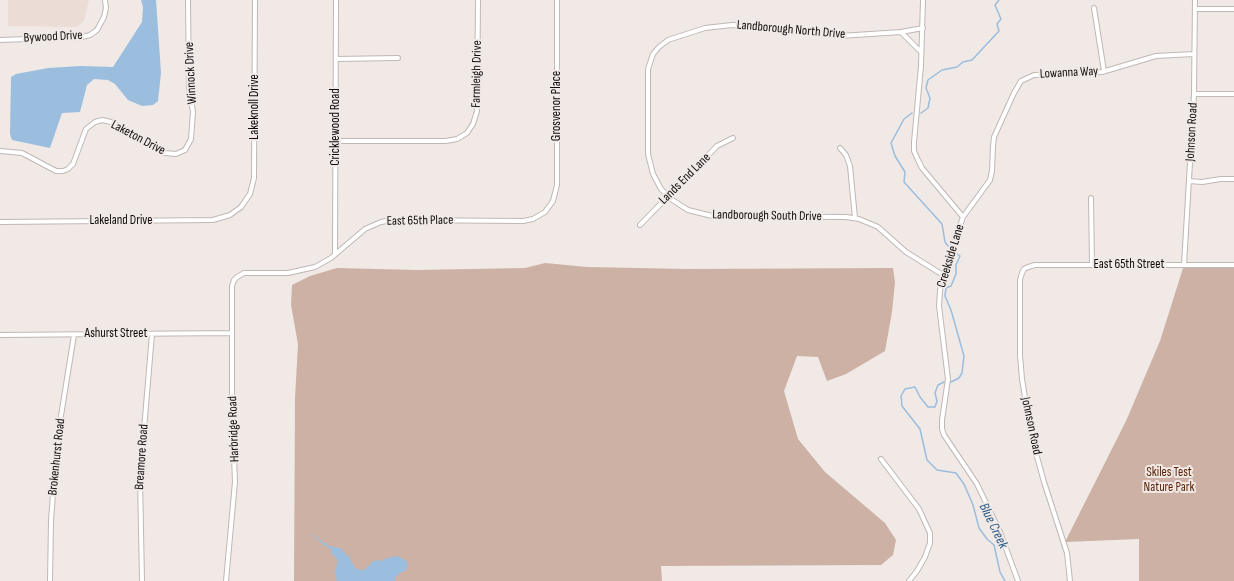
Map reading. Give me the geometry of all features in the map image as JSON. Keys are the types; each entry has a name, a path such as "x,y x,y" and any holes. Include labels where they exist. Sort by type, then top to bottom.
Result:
{"street":[{"name":"Bywood Drive","path":"0,40 82,37 90,35 97,30 104,16 106,8 104,0"},
{"name":"Winnock Drive","path":"188,0 189,88 193,112 192,138 188,146"},
{"name":"Lakeknoll Drive","path":"240,209 250,194 254,178 255,0"},
{"name":"Cricklewood Road","path":"335,254 336,0"},
{"name":"Farmleigh Drive","path":"336,141 446,141 457,139 467,133 474,124 477,111 478,0"},
{"name":"Grosvenor Place","path":"547,210 554,198 557,185 557,0"},
{"name":"Creekside Lane","path":"923,0 923,28 914,142 915,154 922,168 963,217 943,274 940,292 939,310 948,379 942,429 944,435 977,484 1000,532 1018,581"},
{"name":"Johnson Road","path":"1184,264 1194,94 1195,0"},
{"path":"1094,8 1104,71"},
{"path":"1195,9 1234,9"},
{"name":"Landborough North Drive","path":"647,112 647,72 653,54 668,40 692,32 718,26 739,25 764,26 828,36 840,36 901,32 923,28"},
{"path":"901,32 921,52"},
{"name":"Lowanna Way","path":"963,217 990,180 994,137 1014,93 1022,81 1032,75 1104,71 1156,56 1194,54"},
{"path":"336,59 398,58"},
{"path":"1194,94 1234,94"},
{"name":"Landborough South Drive","path":"647,112 648,154 656,182 667,196 688,210 712,216 855,218 866,221 878,227 906,252 943,274"},
{"name":"Laketon Drive","path":"0,151 22,153 56,171 68,170 73,164 86,129 95,122 102,120 111,122 167,154 179,154 188,146"},
{"name":"Lands End Lane","path":"640,225 717,146 733,138"},
{"path":"840,148 846,155 850,166 855,218"},
{"path":"1189,181 1202,182 1221,179 1234,179"},
{"path":"1091,198 1092,265"},
{"name":"Lakeland Drive","path":"0,222 213,220 226,217 240,209"},
{"name":"East 65th Place","path":"236,277 244,274 279,274 298,272 316,267 335,254 365,229 381,222 391,220 523,221 533,219 547,210"},
{"name":"East 65th Street","path":"1024,269 1035,265 1234,265"},
{"name":"Johnson Road","path":"1024,269 1020,279 1020,355 1022,379 1034,447 1067,553 1070,581"},
{"name":"Harbridge Road","path":"226,581 235,482 232,416 232,286 236,277"},
{"name":"Ashurst Street","path":"0,335 232,333"},
{"name":"Breamore Road","path":"142,581 140,484 152,334"},
{"name":"Brokenhurst Road","path":"50,581 51,528 55,467 60,422 74,335"},
{"path":"881,458 919,509 929,531 930,543 925,557 909,581"}],"shaded area":[{"path":"8,0 89,0 84,21 77,27 8,26"}],"green space":[{"path":"545,263 587,267 687,269 893,268 895,282 892,312 885,351 846,374 827,381 818,357 797,356 784,391 798,439 825,472 885,523 896,540 893,555 881,565 661,566 662,581 294,581 295,398 298,344 291,305 292,285 310,276 337,268 416,270 525,268"},
{"name":"Skiles Test Nature Park","path":"1184,265 1234,265 1234,581 1139,581 1139,539 1065,542 1126,421 1160,341"}],"water":[{"path":"141,0 156,0 161,73 158,101 153,105 142,106 128,100 115,84 108,80 94,79 87,85 80,112 62,113 50,148 12,140 10,134 11,77 16,74 48,68 81,66 113,67 142,22 143,7"},
{"path":"308,531 329,546 340,548 350,558 355,568 360,570 366,569 372,562 377,560 382,561 387,558 398,556 408,563 408,566 405,571 400,573 395,578 395,581 337,581 335,572 338,560 331,553 331,549"}],"waterway":[{"name":"Blue Creek","path":"921,113 928,108 930,98 926,88 928,80 942,70 957,67 963,62 972,60 999,31 997,24 1001,19 995,5 999,0"},
{"name":"Blue Creek","path":"912,113 904,119 891,143 895,156 905,172 904,182 942,224 945,242 948,246"},
{"name":"Blue Creek","path":"951,382 959,378 962,373 964,356 951,310 945,296 946,288 951,286 956,274 956,265 960,256 956,253"},
{"name":"Blue Creek","path":"944,382 938,385 935,393 937,401 935,407 928,407 920,397 915,387 905,389 901,396 902,406 920,429 927,460 937,470 956,473 964,484 973,505 979,528 987,539 994,545 1000,572 1005,581"}]}
